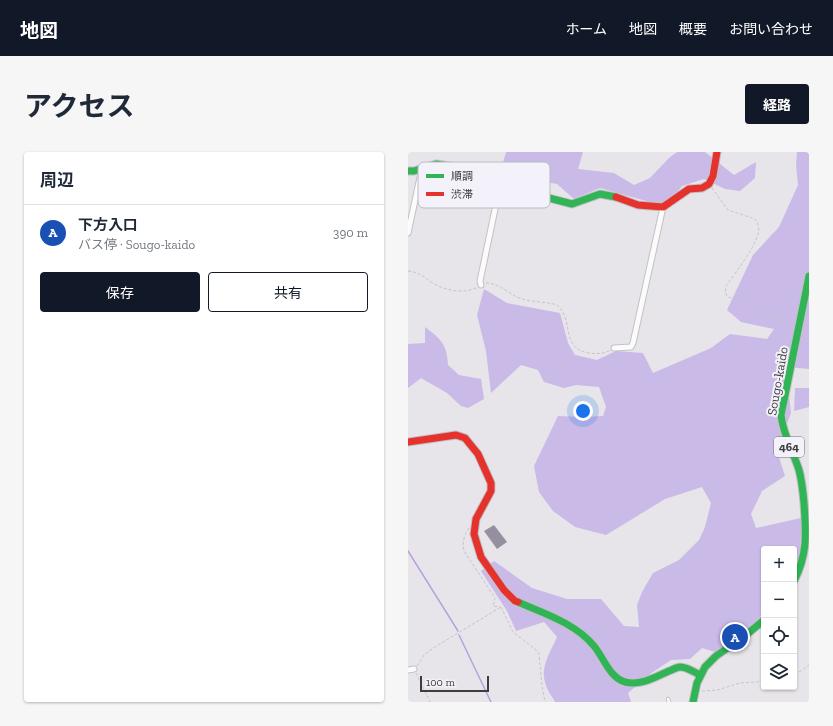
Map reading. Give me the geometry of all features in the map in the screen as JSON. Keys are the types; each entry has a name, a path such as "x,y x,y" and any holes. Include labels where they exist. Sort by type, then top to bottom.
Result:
{"main road":[{"path":"550,198 572,204 600,194 613,196 638,205 663,207 682,193 689,190 702,188 709,184 713,176 717,152"},
{"path":"408,171 418,169"},
{"name":"Sougo-kaido","path":"797,576 806,557 807,536 800,476 783,431 781,415 800,323 806,311 809,276"},
{"path":"408,442 456,435 465,438 478,454 491,483 491,491 476,519 474,534 481,557 504,590 515,601 561,621 582,633 596,647 606,665 619,679 626,682 640,683 680,667 688,668 700,675"},
{"path":"693,702 694,693 700,675 705,666 761,622"}],"street":[{"path":"408,233 418,187"},
{"path":"614,348 631,347 633,344 663,207"},
{"path":"481,285 480,281 495,208"},
{"path":"408,670 414,669"}],"path":[{"path":"709,184 728,210 755,219 758,222 758,234 747,255 726,286 725,290 728,297 732,299 750,299 764,314 770,318 800,323"},
{"path":"408,271 414,272 436,284 452,290 467,292 481,285 490,283 519,298 558,305 564,314 568,335 574,346 583,352 601,354 614,348"},
{"path":"476,519 464,534 462,545 464,551 495,598 493,606 501,607"},
{"path":"430,702 414,669 424,655 501,607"},
{"path":"501,607 513,632 535,649 539,654 545,702"},
{"path":"797,672 809,665"},
{"path":"694,693 699,691 717,690 740,683 761,680"}],"shaded area":[{"path":"506,152 583,152 578,169 614,173 634,185 650,178 670,157 677,152 705,152 734,175 756,162 755,178 740,191 725,189 704,179 682,186 672,199 657,204 600,188 574,199 557,184 550,183 550,162 503,162"},
{"path":"797,152 809,152 809,369 786,367 791,413 777,451 785,476 762,491 751,514 756,528 801,518 800,551 797,564 797,546 761,546 761,616 755,623 715,652 702,648 690,659 671,660 650,674 628,693 631,702 555,702 546,685 544,671 547,659 557,637 544,622 516,631 507,611 481,571 494,561 532,588 567,599 601,599 624,626 639,627 637,605 642,592 653,573 679,560 699,540 705,527 711,503 702,487 665,499 606,535 575,527 553,511 539,492 534,466 558,416 603,416 606,407 599,387 576,385 564,388 544,382 538,370 521,365 491,393 486,351 477,315 484,289 507,303 560,313 568,343 575,355 597,360 616,351 643,353 653,373 711,348 730,334 767,339 774,329 741,322 727,310 753,255 779,227 798,185 796,165"},
{"path":"425,327 439,339 445,347 448,365 459,375 481,379 484,399 468,408 461,406 447,393 421,378 408,388 408,344 425,343"},
{"path":"795,388 809,388 809,407 794,411"}],"building":[{"path":"494,525 507,542 497,549 484,531"}],"waterway":[{"path":"408,551 458,631"},
{"path":"459,635 491,702"}],"traffic: fast":[{"path":"408,171 418,170"},
{"path":"550,198 572,204 600,194 616,197"},
{"path":"797,575 802,562 805,543 802,482 786,436 781,415 809,276"},
{"path":"518,602 549,615 578,631 594,646 607,667 619,680 631,683 642,682 680,667 700,675"},
{"path":"693,702 697,683 705,667 716,656 761,622"}],"traffic: jam":[{"path":"616,197 638,205 663,207 689,189 702,188 709,184 713,176 717,152"},
{"path":"408,442 456,435 465,438 478,454 491,483 491,491 476,519 474,534 481,557 504,590 518,602"}],"place":[{"name":"下方入口","path":"735,637"}]}
